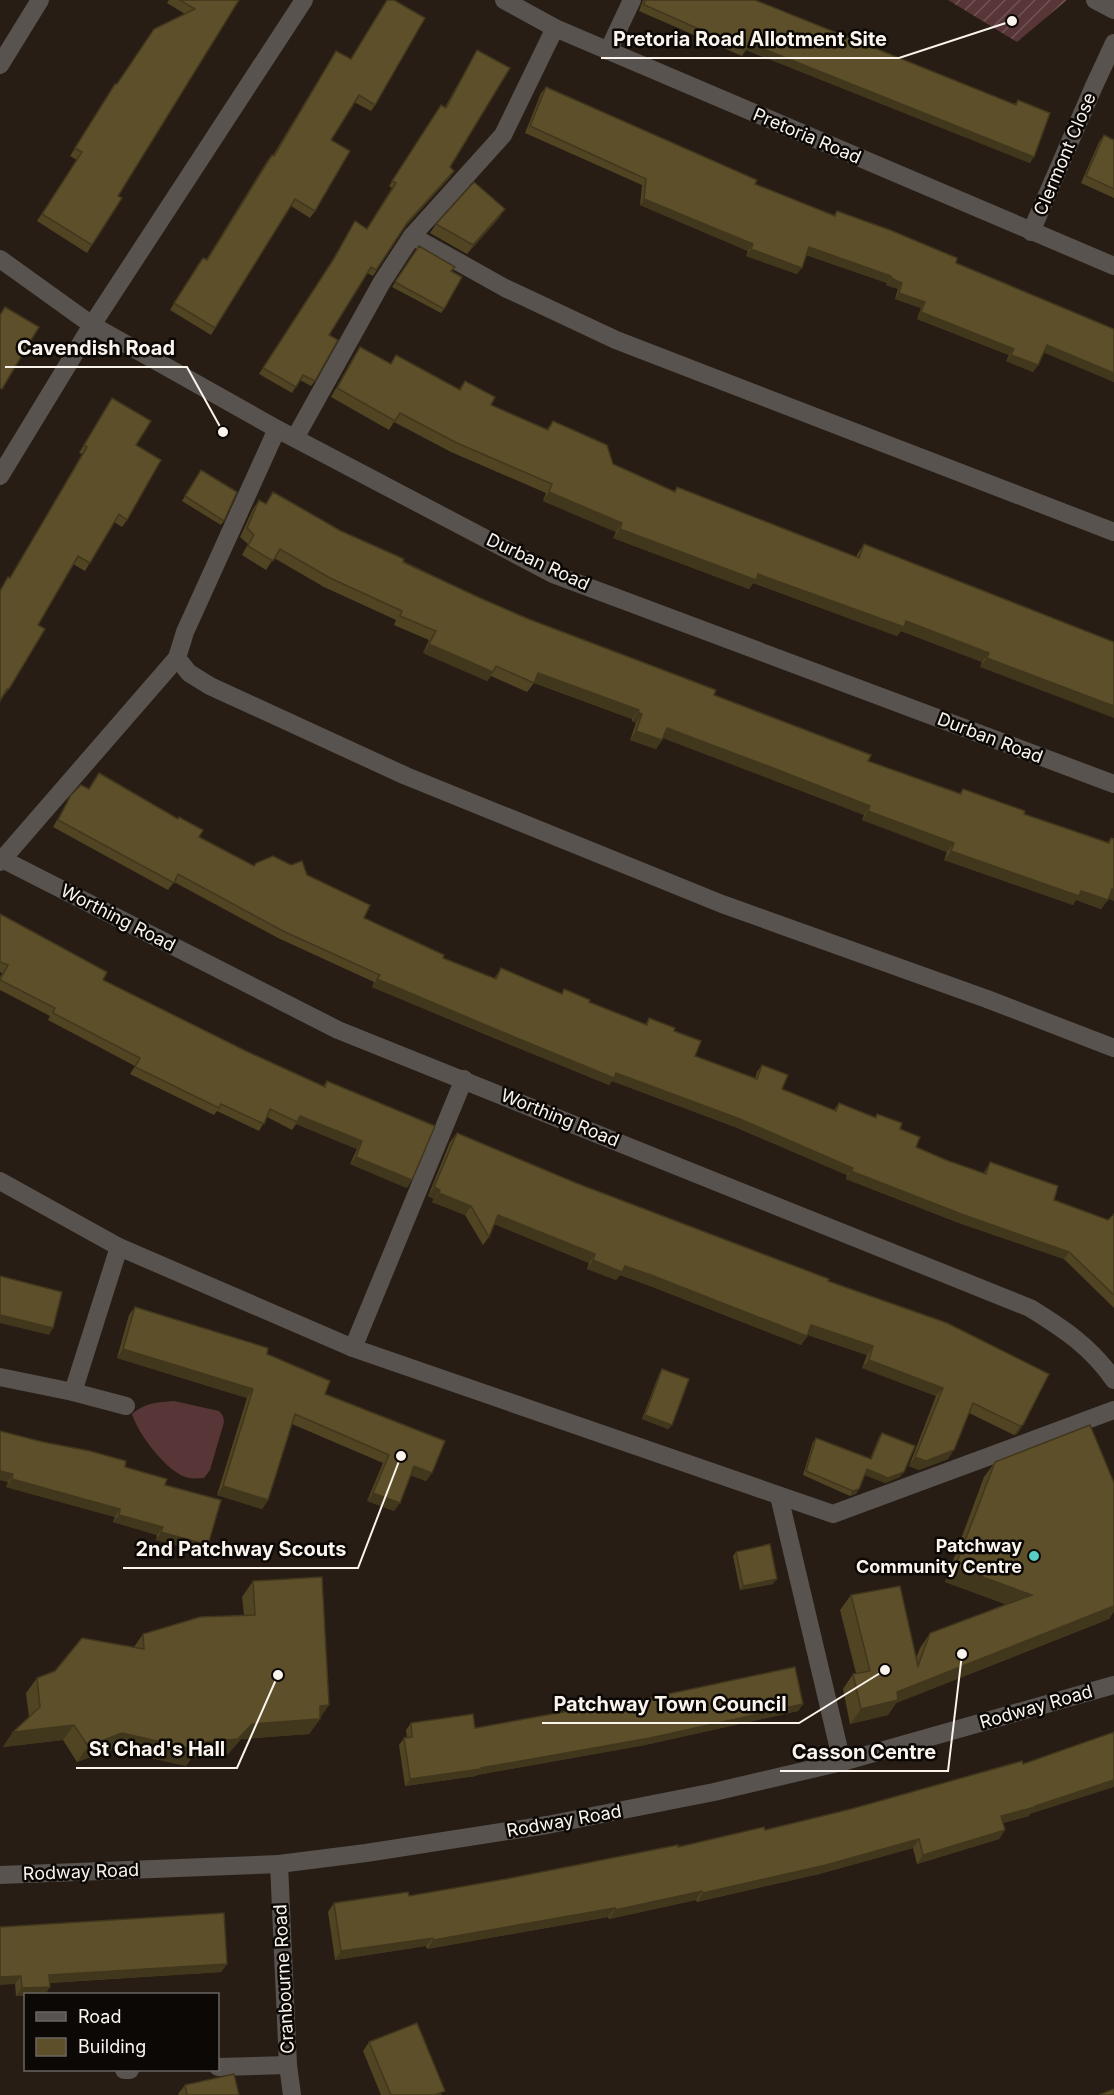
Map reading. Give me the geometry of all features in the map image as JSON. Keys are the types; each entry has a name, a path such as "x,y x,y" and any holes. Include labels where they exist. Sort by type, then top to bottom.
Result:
{"street":[{"path":"0,65 40,0"},
{"path":"0,476 92,325 304,0"},
{"name":"Pretoria Road","path":"504,0 555,28 1114,266"},
{"path":"608,51 632,0"},
{"path":"1095,0 1114,10"},
{"path":"295,438 382,282 412,236 503,135 555,28"},
{"name":"Clermont Close","path":"1032,232 1114,43"},
{"path":"412,236 505,288 616,340 1114,532"},
{"name":"Durban Road","path":"0,259 92,325 277,429 553,574 1114,784"},
{"path":"0,859 177,658 185,632 277,429"},
{"path":"177,658 189,673 210,686 417,780 722,904 976,995 1114,1048"},
{"name":"Worthing Road","path":"0,859 338,1029 1030,1308 1071,1334 1101,1361 1114,1380"},
{"path":"353,1348 464,1079"},
{"path":"0,1181 119,1247 353,1348 833,1514 1114,1410"},
{"path":"73,1392 119,1247"},
{"path":"0,1377 126,1406"},
{"path":"778,1496 842,1762"},
{"name":"Rodway Road","path":"0,1875 279,1864 547,1825 714,1792 842,1762 1114,1685"},
{"name":"Cranbourne Road","path":"279,1864 288,2065 292,2095"},
{"path":"219,2067 288,2065"}],"shaded area":[{"path":"948,0 1067,0 1017,42"},
{"path":"174,1401 219,1411 223,1416 224,1422 210,1470 204,1478 189,1478 181,1475 163,1461 140,1432 132,1414 142,1407"}],"building":[{"path":"180,0 239,0 118,196 122,198 92,245 42,214 82,152 75,148 115,84 154,29 195,9"},
{"path":"387,0 394,0 425,18 375,105 359,95 331,140 350,151 315,211 295,199 215,328 174,303 203,258 207,260 272,155 274,156 336,51 351,59"},
{"path":"645,0 755,0 1016,105 1018,100 1050,113 1034,157 749,43 746,50 644,5"},
{"path":"477,50 510,68 450,167 454,171 407,223 376,270 371,267 329,335 338,340 315,381 303,375 296,387 263,368 335,257 355,221 367,229 396,183 392,181 441,105 446,108"},
{"path":"546,87 757,180 755,184 835,216 837,211 890,230 957,258 956,263 1114,329 1114,373 1047,345 1038,365 1011,355 1014,349 921,312 925,302 899,293 902,283 891,276 809,247 802,268 751,249 753,244 644,199 646,179 530,126"},
{"path":"1104,135 1114,140 1114,189 1086,176"},
{"path":"474,182 505,209 473,245 436,224"},
{"path":"419,246 455,267 451,271 462,277 444,309 395,282"},
{"path":"5,307 39,327 2,389 0,388 0,315"},
{"path":"360,347 391,364 396,355 460,390 465,381 495,397 491,405 548,430 553,421 607,445 613,464 675,492 677,487 859,558 864,544 1114,642 1114,706 987,658 989,653 906,621 904,627 758,574 756,580 620,529 622,523 549,492 552,484 457,443 400,413 395,421 337,388"},
{"path":"112,398 151,421 136,445 161,460 127,520 119,514 90,563 78,556 38,625 45,629 0,701 0,591 8,577 10,578 87,447 84,445"},
{"path":"201,470 237,492 224,521 185,496"},
{"path":"273,492 341,531 404,559 403,562 480,598 526,618 716,690 714,695 871,755 868,761 961,794 963,789 1025,811 1024,814 1109,843 1111,838 1114,839 1114,890 1112,889 1108,900 1081,891 1079,896 951,851 954,843 868,811 870,806 768,766 667,728 662,740 636,731 642,714 638,712 639,710 538,673 534,683 496,666 493,672 429,644 436,631 400,616 402,611 330,578 280,549 273,561 248,546 254,535 247,528 259,500 266,504"},
{"path":"99,773 178,819 179,817 203,830 199,837 254,866 273,856 291,865 302,861 307,875 370,905 364,918 444,955 443,958 496,979 501,968 562,994 564,989 590,1000 589,1002 647,1025 649,1018 701,1041 695,1056 757,1079 762,1065 788,1075 782,1089 836,1111 839,1103 876,1118 877,1114 902,1123 900,1129 920,1137 916,1147 946,1160 986,1174 990,1162 1058,1186 1054,1200 1108,1220 1114,1214 1114,1295 1069,1252 964,1215 851,1171 853,1168 740,1119 616,1073 614,1078 500,1031 377,979 380,975 283,931 178,874 174,883 58,820 71,795 81,785 89,789"},
{"path":"0,914 107,972 103,980 246,1051 325,1087 327,1081 435,1126 412,1180 356,1157 362,1141 300,1116 297,1122 270,1109 264,1124 221,1104 219,1108 135,1067 140,1058 53,1013 55,1008 0,980 8,965 0,962"},
{"path":"457,1133 576,1183 829,1279 828,1281 947,1323 1049,1374 1023,1425 1020,1426 973,1403 954,1450 926,1461 915,1457 943,1388 869,1360 873,1346 811,1325 807,1336 625,1266 622,1272 593,1260 595,1254 498,1215 489,1237 471,1206 439,1193 440,1190 434,1187"},
{"path":"0,1276 62,1292 53,1328 0,1315"},
{"path":"135,1307 268,1348 267,1354 330,1381 325,1394 445,1441 432,1473 414,1466 400,1503 373,1493 389,1455 295,1414 268,1500 223,1486 253,1389 123,1349"},
{"path":"662,1369 689,1379 672,1425 645,1415"},
{"path":"1090,1425 1114,1483 1114,1606 897,1692 898,1700 861,1709 853,1674 870,1671 851,1595 900,1586 918,1666 930,1633 1032,1595 955,1567 995,1462"},
{"path":"0,1431 126,1461 125,1467 167,1479 165,1485 221,1500 208,1545 161,1532 163,1527 119,1515 120,1509 12,1479 13,1474 0,1471"},
{"path":"882,1433 915,1446 904,1472 888,1478 867,1469 859,1489 853,1491 806,1471 816,1438 871,1459"},
{"path":"770,1544 777,1579 743,1586 736,1552"},
{"path":"322,1577 329,1705 320,1706 320,1719 252,1724 238,1739 195,1743 197,1750 122,1733 88,1746 74,1725 13,1732 40,1707 37,1678 55,1671 82,1638 144,1649 143,1634 200,1617 255,1615 253,1581"},
{"path":"795,1667 803,1704 650,1738 481,1769 410,1779 404,1738 412,1737 411,1723 473,1714 475,1728 635,1699 635,1701"},
{"path":"1114,1732 1114,1780 1001,1816 1005,1830 923,1855 919,1839 826,1865 703,1893 702,1891 615,1910 615,1908 433,1940 433,1938 341,1951 334,1903 408,1892 409,1896 678,1845 678,1847 764,1827 765,1830 851,1809 1022,1761 1023,1764"},
{"path":"224,1913 227,1964 49,1975 50,1987 22,1988 21,1976 0,1977 0,1927"},
{"path":"417,2023 445,2091 435,2095 391,2095 369,2042"},
{"path":"234,2074 239,2095 187,2095 185,2085"},
{"path":"1114,2089 1114,2095 1099,2095"}],"place":[{"name":"Pretoria Road Allotment Site","path":"1012,21"},
{"name":"Cavendish Road","path":"223,432"},
{"name":"2nd Patchway Scouts","path":"401,1456"},
{"name":"Patchway Community Centre","path":"1034,1556"},
{"name":"Casson Centre","path":"962,1654"},
{"name":"Patchway Town Council","path":"885,1670"},
{"name":"St Chad's Hall","path":"278,1675"}]}
